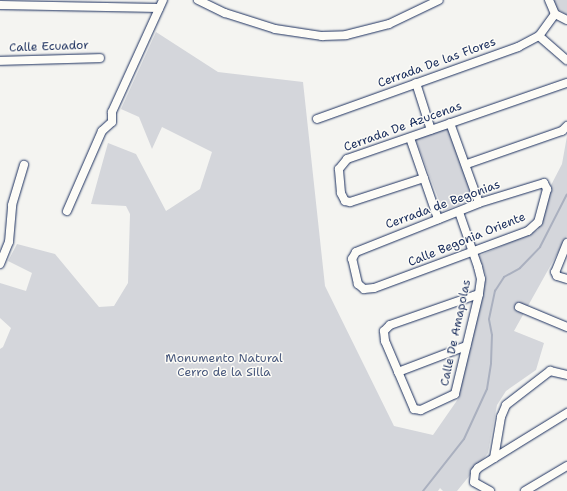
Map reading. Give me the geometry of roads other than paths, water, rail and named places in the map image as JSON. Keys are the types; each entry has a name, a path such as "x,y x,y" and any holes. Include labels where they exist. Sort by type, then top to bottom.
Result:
{"street":[{"path":"67,211 102,131 112,122 112,112 163,0"},
{"path":"198,0 225,13 275,29 302,35 322,36 346,35 389,24 439,0"},
{"path":"549,0 555,14 567,20"},
{"path":"0,5 159,8"},
{"name":"Cerrada De las Flores","path":"317,119 518,47 539,36 555,14"},
{"path":"539,36 567,60"},
{"name":"Calle Ecuador","path":"0,61 100,58"},
{"path":"416,83 431,130"},
{"name":"Cerrada De Azucenas","path":"424,178 355,202 345,201 341,193 339,169 343,161 567,83"},
{"path":"450,123 467,164 479,204"},
{"path":"467,164 564,128"},
{"path":"410,138 438,219"},
{"path":"0,264 9,242 12,205 24,165"},
{"name":"Cerrada de Begonias","path":"364,289 358,284 352,263 353,254 438,219 544,183"},
{"name":"Calle Begonia Oriente","path":"364,289 374,288 523,234 536,225 547,189 544,183"},
{"name":"Calle De Amapolas","path":"398,372 414,410 442,402 455,394 479,294 481,279 474,253 459,212"},
{"path":"567,244 555,272 558,276 567,279"},
{"path":"466,346 398,372 383,335 386,327 479,294"},
{"path":"519,307 567,327"},
{"path":"494,458 501,417 506,405 550,371 567,375"},
{"path":"490,491 477,485 473,477 478,468 567,413"},
{"path":"525,491 567,466"}],"waterway":[{"path":"423,491 464,439 487,389 491,363 492,335 489,319 495,291 504,277 520,268 540,247 567,194"}],"park label":[{"name":"Monumento Natural Cerro de la Silla","path":"224,366"}]}
